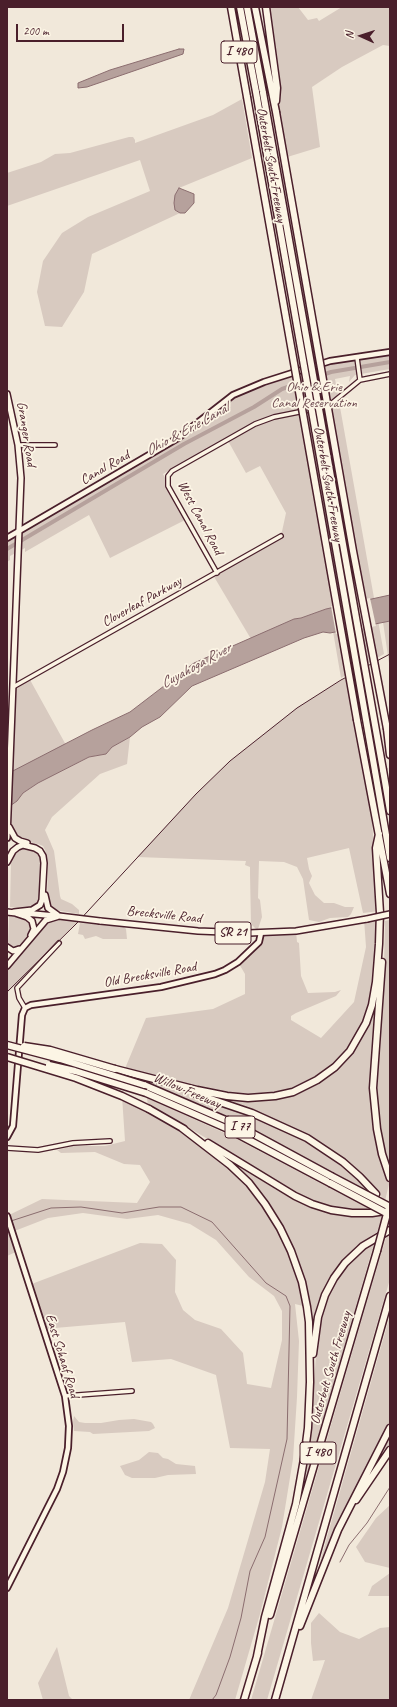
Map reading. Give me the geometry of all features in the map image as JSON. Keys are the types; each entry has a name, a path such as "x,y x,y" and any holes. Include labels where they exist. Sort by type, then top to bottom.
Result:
{"highway":[{"name":"Outerbelt South Freeway","path":"231,7 367,773 390,894"},
{"path":"240,7 259,92 384,770 390,811"},
{"path":"247,7 259,92 390,858"},
{"name":"Outerbelt South Freeway","path":"255,7 274,88 276,112 350,536 387,729 390,755"},
{"path":"266,7 274,88"},
{"path":"387,729 390,742"},
{"path":"379,834 376,848 382,939 381,983 373,1088 377,1129 390,1178"},
{"path":"165,1083 227,1096 263,1098 293,1092 305,1087 326,1074 350,1051 366,1023 372,1005 380,944 380,911"},
{"path":"7,1044 50,1050 144,1076 252,1112 307,1138 343,1162 376,1194 390,1214"},
{"name":"Willow Freeway","path":"7,1044 144,1085 237,1125 390,1214"},
{"path":"7,1056 76,1078 122,1096 149,1109 295,1196 312,1204 331,1210 352,1213 372,1213 390,1208"},
{"name":"Willow Freeway","path":"7,1056 75,1071 146,1093 228,1129 390,1208"},
{"path":"182,1128 220,1157 249,1184 269,1209 286,1239 300,1275 307,1307 309,1322 310,1382 308,1428 300,1486 265,1617 257,1656"},
{"name":"Outerbelt South Freeway","path":"244,1700 290,1550 390,1203"},
{"path":"310,1382 318,1317 330,1284 354,1254 373,1239 390,1230"},
{"name":"I 480","path":"275,1700 390,1296"},
{"path":"284,1669 315,1584 351,1503 390,1428"},
{"path":"331,1548 356,1500 390,1450"}],"main road":[{"name":"Granger Road","path":"7,394 18,445 21,478 7,838"},
{"path":"8,824 12,834 17,840 37,845 43,850 47,861 46,902 50,910 59,916"},
{"path":"7,862 13,852 18,847 23,845 35,848 43,856 43,889 40,904 32,910 14,912"},
{"name":"Brecksville Road","path":"7,912 209,932 261,933 305,930 390,914"},
{"path":"7,948 11,951 17,950 33,931 31,920 14,912"},
{"path":"7,966 46,920 59,916"}],"street":[{"name":"Canal Road","path":"7,538 178,438 233,395 305,368 330,361 390,352"},
{"path":"356,358 360,380"},
{"name":"West Canal Road","path":"217,573 168,486 170,472 255,424 274,417 329,406 360,380 390,374"},
{"path":"18,445 55,445"},
{"name":"Cloverleaf Parkway","path":"13,687 281,536"},
{"name":"Old Brecksville Road","path":"25,1008 31,1005 160,987 215,974 232,966 246,954 259,942 261,933"},
{"path":"7,1137 13,1126 22,1015 25,1008 19,998 17,988 59,943"},
{"path":"7,1148 38,1150 73,1143 110,1141"},
{"name":"East Schaaf Road","path":"7,1216 65,1396 69,1426 68,1448 64,1472 7,1588"},
{"path":"65,1396 132,1391"}],"green space":[{"path":"266,7 298,7 308,20 317,18 319,21 342,7 390,7 390,46 383,45 342,67 312,87 320,147 284,158 276,112"},
{"path":"242,99 252,158 179,188 175,195 175,210 180,213 92,254 84,292 62,327 45,326 37,292 43,261 62,233 88,217 150,191 140,160 7,206 7,173 41,162 55,154 70,153 129,137 133,137 135,143 213,115"},
{"name":"Ohio & Erie Canal Reservation","path":"390,354 390,369 355,375 349,382 350,376 335,379 384,654 341,678 329,608 294,619 251,639 213,575 281,536 286,513 260,466 246,473 227,439 235,433 163,474 187,519 110,558 89,515 25,552 25,548 10,556 10,560 7,562 7,541 187,434 225,400 322,366"},
{"path":"390,621 390,670 383,622"},
{"path":"350,675 370,801 380,911 363,913 349,848 307,858 312,876 309,883 315,895 324,903 334,903 345,907 354,907 348,917 330,918 319,922 309,920 303,879 297,867 284,862 259,861 258,898 260,900 262,917 258,929 251,924 250,867 245,865 246,861 137,857 196,794 230,761 297,708"},
{"path":"29,678 66,745 10,773 13,687"},
{"path":"130,737 127,764 100,774 52,817 45,830 54,851 61,899 72,904 79,910 79,914 55,910 48,903 47,898 48,865 45,850 43,846 38,844 20,841 10,830 7,808 17,801 23,793 38,783 89,757 106,754 112,747"},
{"path":"25,847 38,852 42,859 42,894 38,903 26,909 10,907 11,860 16,851"},
{"path":"381,915 379,944 366,1023 335,1067 293,1092 236,1097 124,1071 146,1018 213,1009 245,994 245,974 238,962 259,942 261,933 296,931 297,942 299,943 301,976 308,993 335,992 341,990 336,996 291,1016 291,1020 321,1038 354,1002 366,947 364,919"},
{"path":"9,916 27,919 31,926 29,934 16,949 12,948 8,944"},
{"path":"59,916 80,919 7,993 7,966 46,920"},
{"path":"389,920 390,1171 379,1125 376,1075 384,965 385,921"},
{"path":"80,923 124,927 126,929 127,939 103,939 96,936 85,939 83,935 78,934"},
{"path":"373,1012 375,1014 371,1080 372,1121 376,1145 389,1184 385,1201 369,1181 318,1142 258,1112 223,1099 257,1101 276,1099 292,1095 313,1086 329,1076 350,1056 363,1035"},
{"path":"144,1080 245,1112 296,1135 341,1162 365,1184 372,1193 233,1120 145,1082"},
{"path":"122,1096 167,1118 249,1183 286,1239 307,1307 295,1304 299,1341 297,1397 293,1459 282,1527 260,1614 235,1700 189,1700 228,1608 265,1482 270,1449 230,1448 216,1375 171,1359 132,1362 125,1322 43,1329 29,1285 140,1243 162,1244 176,1260 175,1292 183,1310 195,1320 221,1329 243,1353 247,1384 271,1388 282,1340 282,1311 274,1296 249,1277 216,1240 190,1224 158,1215 127,1219 83,1213 48,1218 12,1232 18,1251 7,1256 7,1216 42,1199 137,1203 150,1182 140,1165 124,1164 95,1152 61,1153 57,1150 73,1146 105,1146 125,1141"},
{"path":"147,1098 229,1135 371,1210 343,1209 328,1206 305,1197 174,1119 148,1106"},
{"path":"237,1166 287,1196 318,1210 336,1215 352,1217 382,1216 377,1232 356,1246 338,1266 330,1278 318,1302 311,1330 293,1250 236,1168"},
{"path":"390,1233 390,1279 267,1700 251,1700 387,1234"},
{"path":"375,1240 304,1482 310,1436 317,1342 324,1304 331,1287 343,1270 357,1254"},
{"path":"390,1315 390,1424 344,1512 320,1562"},
{"path":"74,1416 79,1422 85,1423 101,1423 134,1419 151,1422 155,1428 149,1431 93,1434 90,1432 74,1431"},
{"path":"390,1435 390,1446 377,1460"},
{"path":"149,1452 158,1453 163,1458 176,1464 195,1466 196,1474 168,1475 155,1478 132,1478 125,1475 120,1466 139,1460"},
{"path":"390,1505 390,1568 365,1562 356,1547 376,1518"},
{"path":"390,1573 390,1596 368,1596 372,1586"},
{"path":"319,1613 340,1632 359,1639 380,1628 390,1627 390,1700 311,1700 325,1660 313,1661 311,1623"},
{"path":"57,1647 69,1696 73,1700 43,1700 38,1683"}],"water":[{"path":"179,49 184,49 183,54 87,87 78,88 78,83 110,70"},
{"path":"179,188 194,194 194,203 185,213 180,213 175,210 175,195"},
{"name":"Cuyahoga River","path":"390,595 390,621 330,633 323,632 304,638 192,686 160,717 112,747 106,754 89,757 38,783 23,793 17,801 7,808 7,774 130,712 194,663 294,619 326,609"}],"pier":[{"path":"370,598 376,626 336,634 331,606"}],"waterway":[{"name":"Ohio & Erie Canal","path":"7,549 184,444 254,407 282,389 331,372 390,362"},
{"path":"11,1221 51,1208 81,1207 122,1213 159,1207 181,1207 212,1222 266,1283 286,1296 290,1306 287,1439 265,1537 250,1571 241,1618 230,1657 216,1695 212,1700"},
{"path":"340,1562 349,1545 367,1523 390,1487"}],"railway":[{"path":"7,992 76,924 196,794 230,761 297,708 341,680 390,654"}]}
